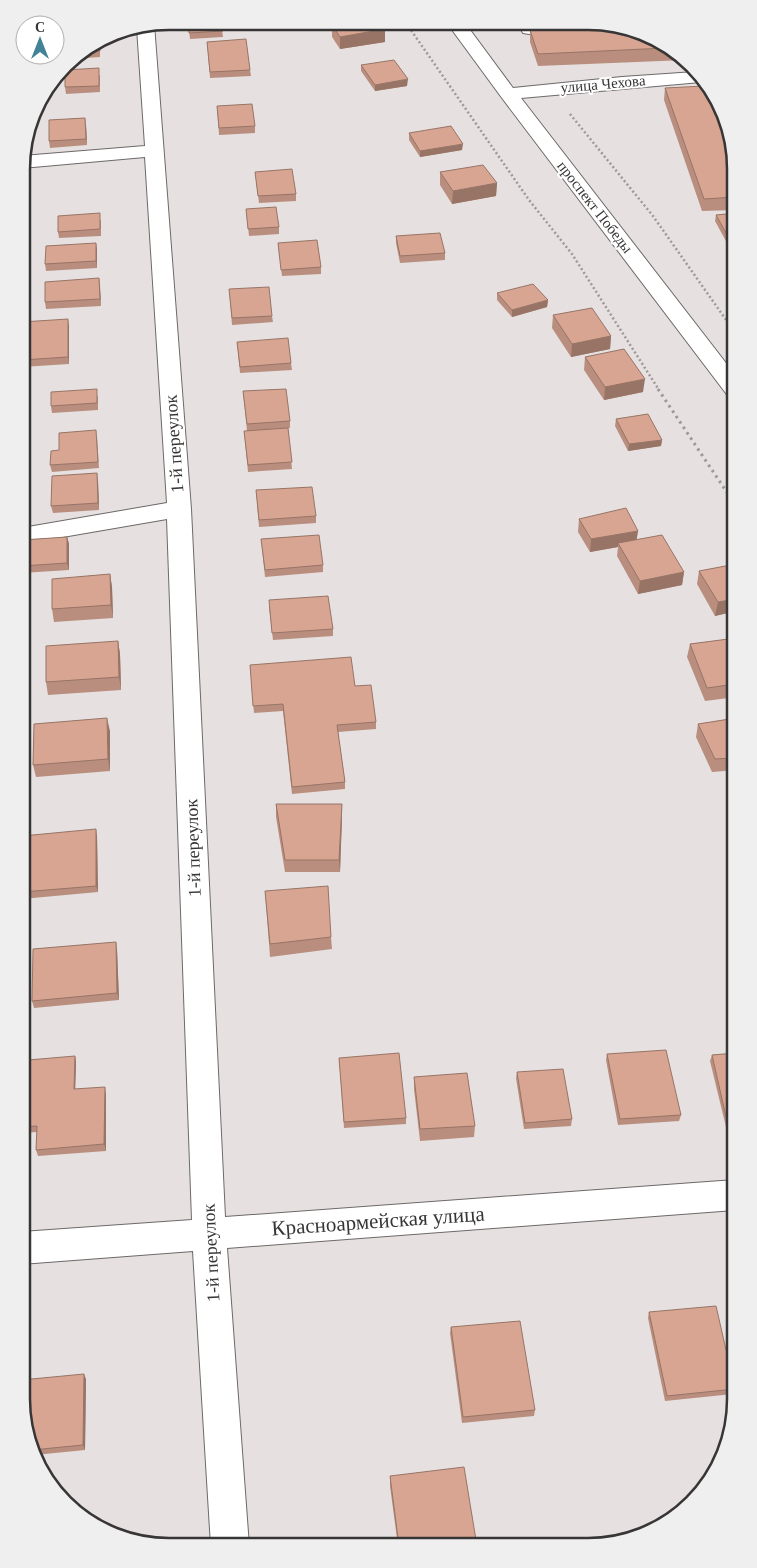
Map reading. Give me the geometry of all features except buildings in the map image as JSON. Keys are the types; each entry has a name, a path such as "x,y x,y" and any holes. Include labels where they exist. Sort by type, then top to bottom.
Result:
{"street":[{"name":"проспект Победы","path":"462,30 508,94 727,378"},
{"name":"1-й переулок","path":"146,32 179,509 209,1233 229,1538"},
{"name":"улица Чехова","path":"508,94 622,82 692,77"},
{"path":"30,161 154,151"},
{"path":"30,535 179,509"},
{"name":"Красноармейская улица","path":"30,1247 727,1196"}],"path":[{"path":"411,30 529,200 572,254 691,441 727,493"},
{"path":"550,89 653,216 727,321"}]}
